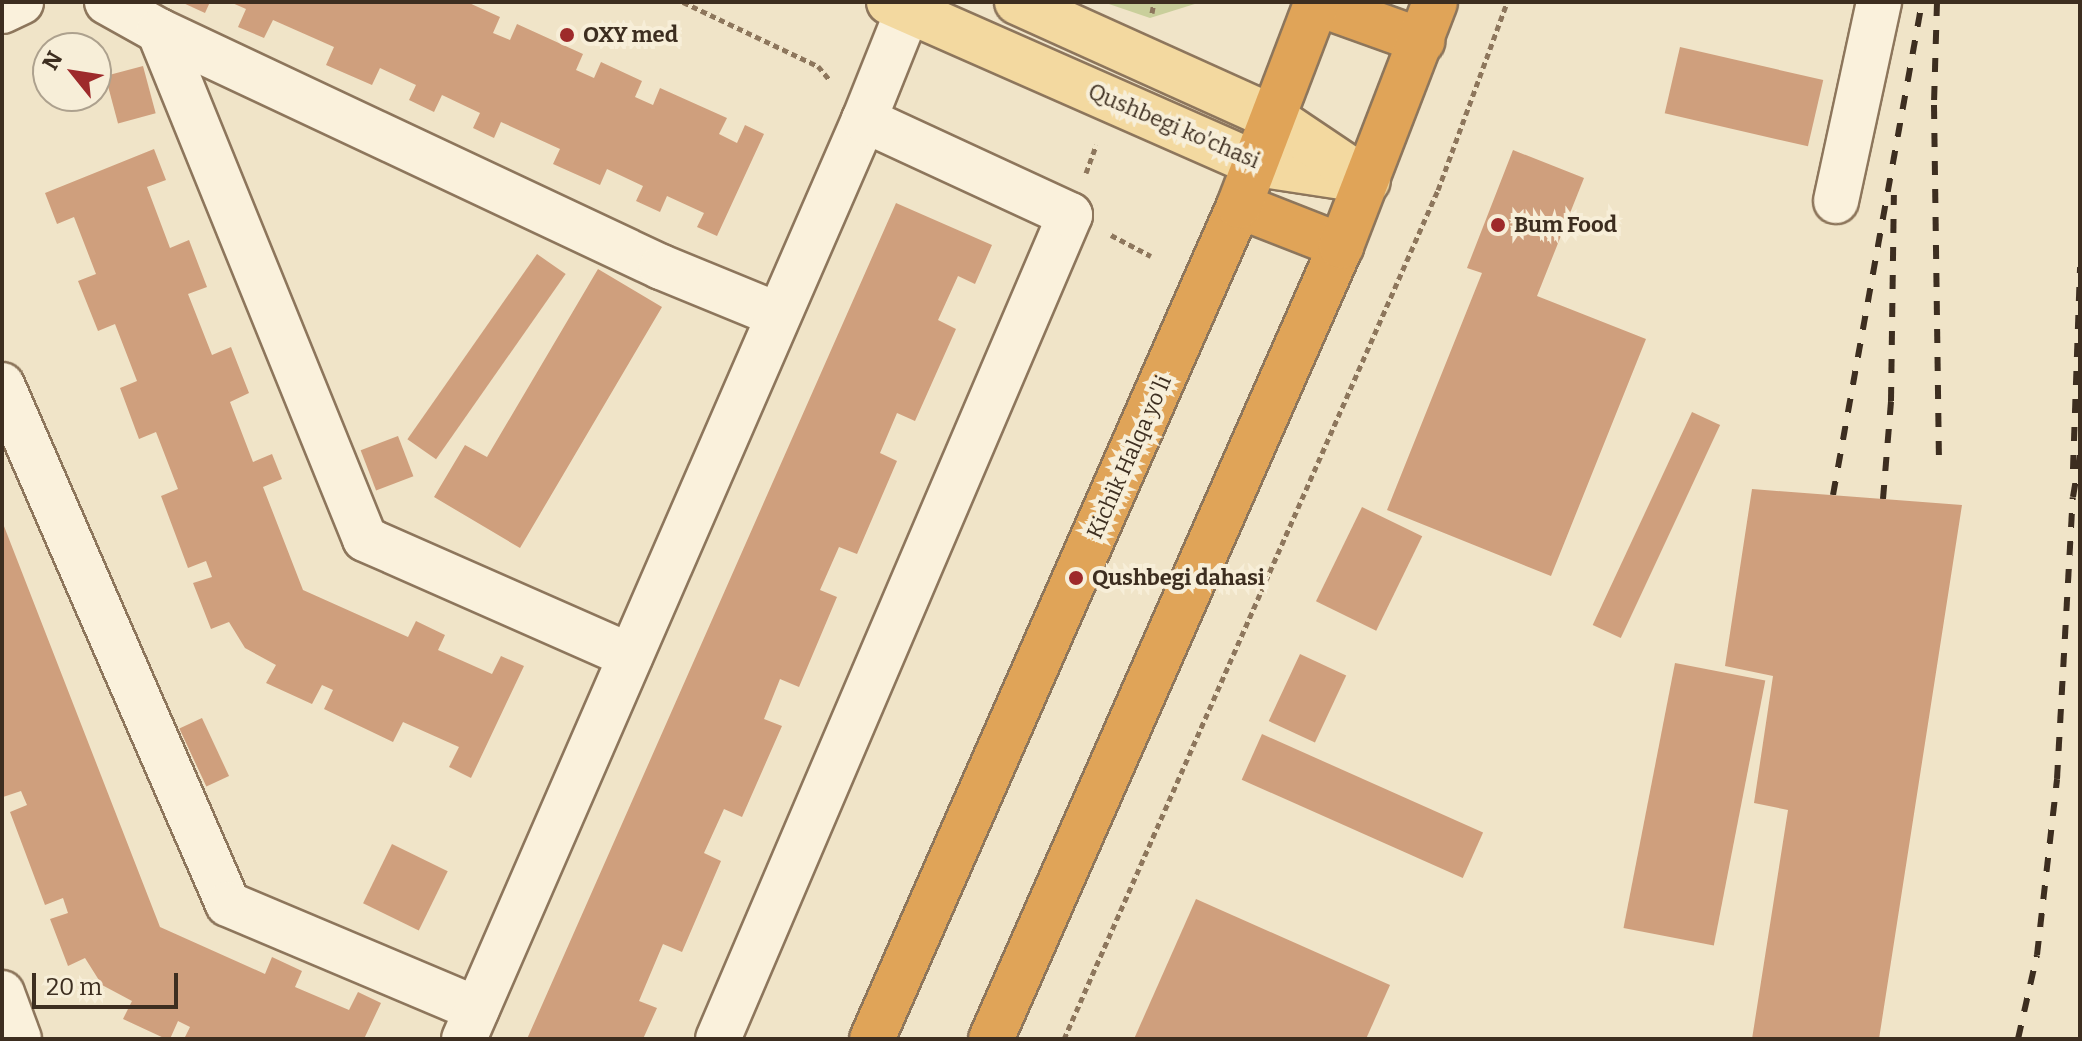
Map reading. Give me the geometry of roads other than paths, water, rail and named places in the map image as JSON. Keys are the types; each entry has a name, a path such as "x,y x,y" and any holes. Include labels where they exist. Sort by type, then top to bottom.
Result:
{"highway":[{"name":"Kichik Halqa yo'li","path":"872,1039 1239,206 1317,2"},
{"path":"991,1039 1341,246 1429,21 1317,2"},
{"path":"1239,206 1341,246"}],"main road":[{"name":"Qushbegi ko'chasi","path":"1017,2 1274,118 1368,181"},
{"name":"Qushbegi ko'chasi","path":"898,6 1257,164 1368,181"}],"lane":[{"path":"2,11 21,2"},
{"path":"107,2 159,31 661,267 778,315"},
{"path":"1836,201 1879,2"},
{"path":"2,385 228,904 470,1024 864,120 898,6"},
{"path":"159,31 365,539 630,656"},
{"path":"718,1039 794,870 1070,215 864,120"},
{"path":"2,993 19,1039"}],"railway":[{"path":"1833,495 1922,2"},
{"path":"1937,2 1934,105 1939,464"},
{"path":"1883,499 1891,401 1894,195"},
{"path":"2073,469 2080,267"},
{"path":"2018,1039 2037,955 2057,779 2073,497 2080,455"}],"place":[{"name":"OXY med","path":"567,35"},
{"name":"Bum Food","path":"1498,225"},
{"name":"Qushbegi dahasi","path":"1076,578"}]}
